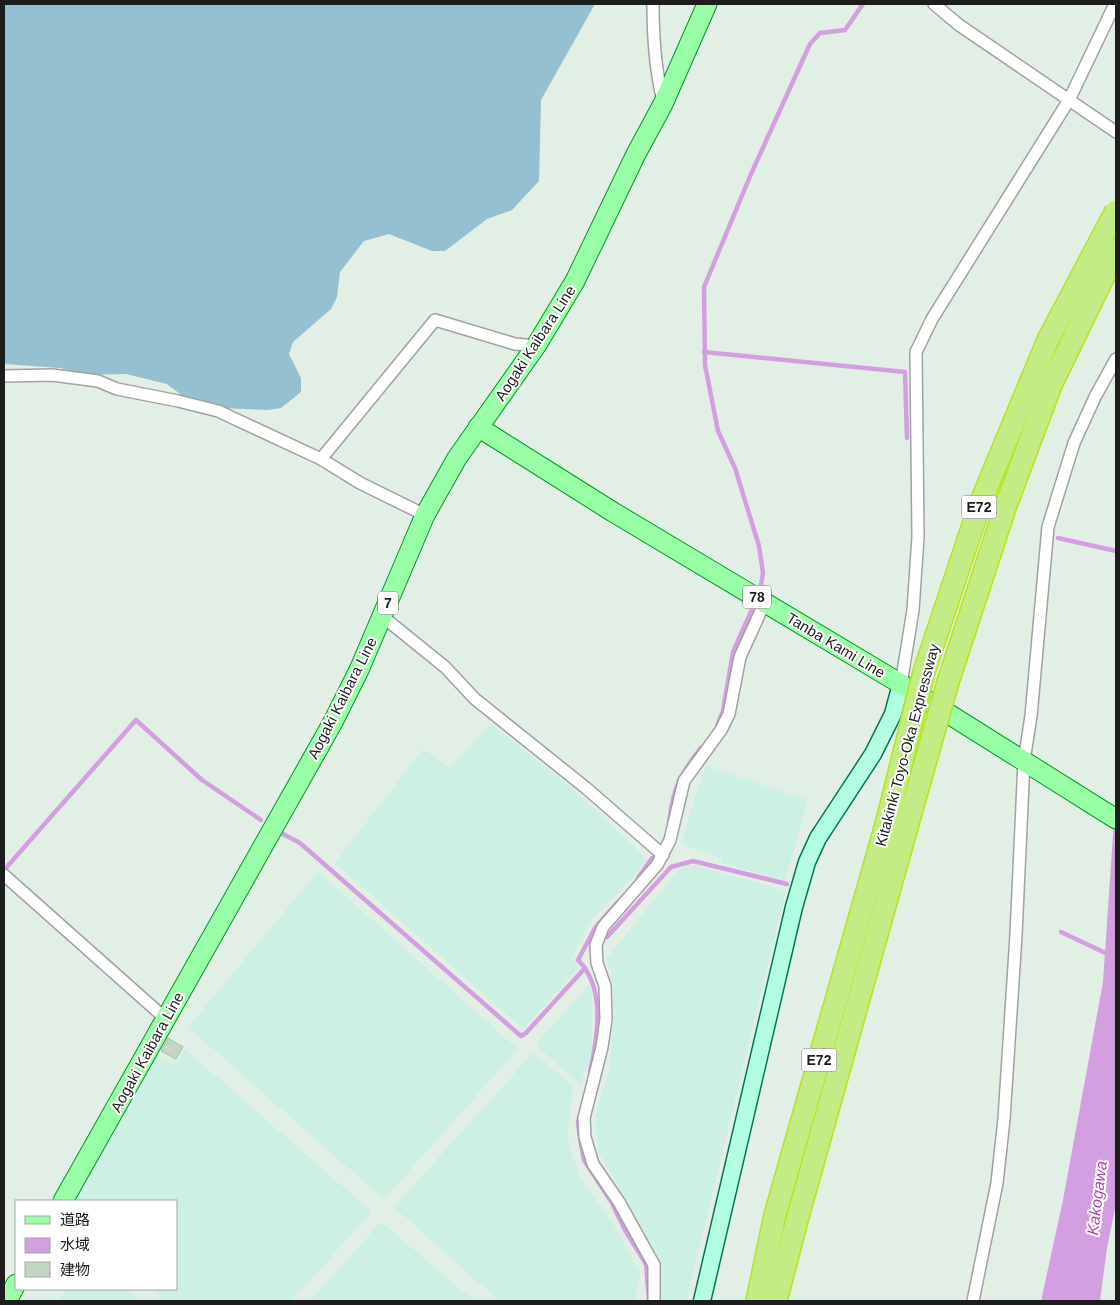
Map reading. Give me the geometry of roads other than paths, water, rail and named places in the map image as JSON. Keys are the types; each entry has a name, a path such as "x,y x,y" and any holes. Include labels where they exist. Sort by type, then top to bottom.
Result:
{"highway":[{"name":"Kitakinki Toyo-Oka Expressway","path":"776,1301 897,824 924,672 980,504 1048,340 1116,210"},
{"name":"Kitakinki Toyo-Oka Expressway","path":"757,1301 775,1215 897,824 948,682 1005,508 1051,386 1116,251"}],"main road":[{"name":"Aogaki Kaibara Line","path":"64,1200 333,722 359,670 425,515 457,458 536,346 575,281 636,154 663,104 706,4"},
{"name":"Tanba Kami Line","path":"478,427 613,512 901,684 1116,819"},
{"path":"7,1301 15,1286"}],"street":[{"path":"653,4 653,36 663,104"},
{"path":"934,4 959,26 1116,132"},
{"path":"702,1301 794,907 807,862 818,838 873,754 893,714 901,684 913,610 918,537 916,352 932,319 1069,100 1115,4"},
{"path":"321,459 434,320 515,344 536,346"},
{"path":"972,1301 997,1183 1004,1119 1031,716 1048,527 1074,443 1095,397 1116,359"},
{"path":"4,376 52,375 98,381 117,389 218,411 321,459 360,483 425,515"},
{"path":"654,1301 654,1265 619,1202 593,1164 585,1138 584,1118 602,1047 606,1019 605,986 597,963 596,945 603,927 657,865 670,840 684,781 721,730 729,714 740,657 765,602"},
{"path":"382,616 445,667 475,699 586,788 662,855"},
{"path":"4,875 166,1019"}],"water":[{"name":"Kakogawa","path":"1116,791 1116,1204 1107,1248 1100,1301 1041,1301 1063,1200 1103,982"}],"waterway":[{"path":"760,591 763,573 759,546 735,468 718,431 705,365 704,287 751,174 810,44 820,33 845,30 863,4"},
{"path":"704,352 905,372 907,438"},
{"path":"1058,538 1116,551"},
{"path":"717,726 723,711 733,652 754,605"},
{"path":"5,869 136,720 202,780 261,820"},
{"path":"669,822 673,799 679,782 687,766 701,748"},
{"path":"281,833 300,843 521,1036 526,1033 585,968"},
{"path":"638,878 652,858"},
{"path":"607,937 671,867 693,861 787,884"},
{"path":"590,1072 598,1013 593,984 587,971 578,960 595,928 617,903"},
{"path":"1061,932 1116,958"},
{"path":"579,1118 578,1123 584,1160 612,1203 625,1230 646,1264 649,1301"}]}
